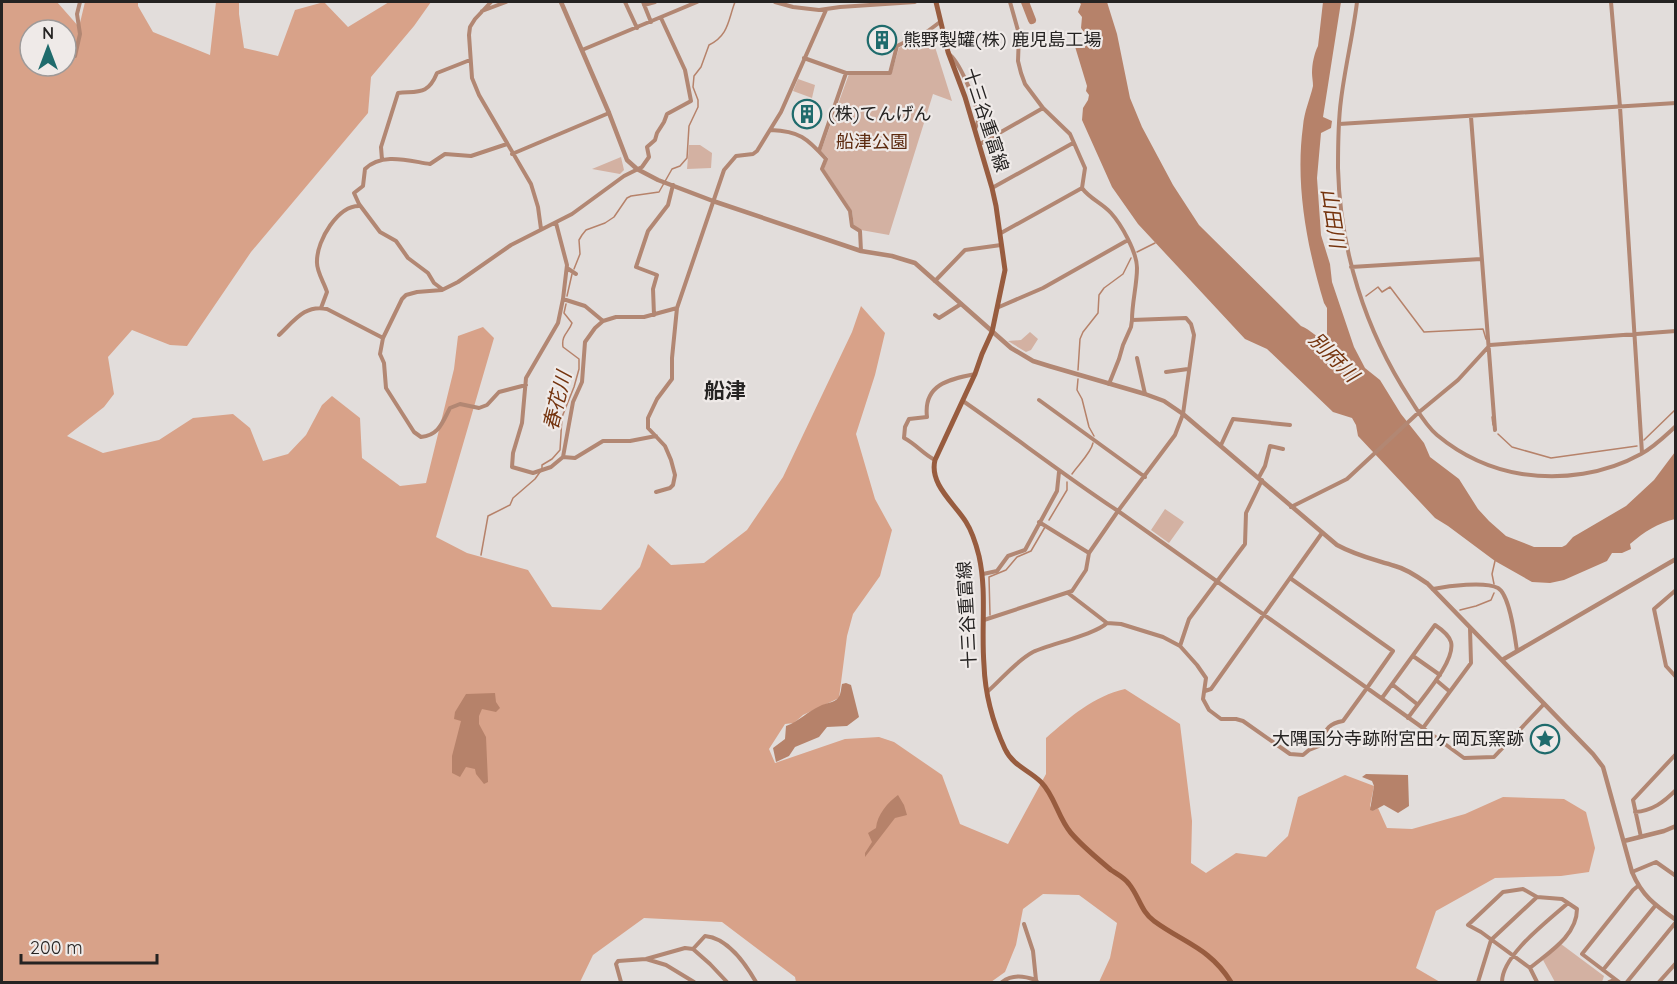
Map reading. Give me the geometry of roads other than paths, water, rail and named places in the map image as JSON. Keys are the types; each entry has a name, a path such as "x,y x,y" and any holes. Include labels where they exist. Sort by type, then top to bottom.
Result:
{"main road":[{"name":"十三谷重富線","path":"936,2 948,52 965,97 992,188 1001,233 1005,270 993,332 934,460 933,468 936,481 975,538 983,574 984,665 987,692 1005,750 1013,761 1040,780 1071,834 1128,882 1143,910 1152,921 1205,952 1231,982"}],"street":[{"path":"78,18 80,2"},
{"path":"491,2 470,27 472,78 512,154 531,184 542,229"},
{"path":"482,11 506,2"},
{"path":"561,2 627,160 637,169 658,180 713,201 861,251 892,256 915,263 1011,348 1034,361 1164,401 1261,478 1322,533 1350,553 1409,571 1433,589 1593,754 1603,768 1638,886 1655,906 1675,919 1626,982"},
{"path":"625,2 637,28"},
{"path":"651,22 643,3 655,2"},
{"path":"582,50 697,2"},
{"path":"775,2 806,9 826,10 915,2"},
{"path":"1010,2 1019,33 1018,61 1025,84 1042,108 1070,134 1085,168 1082,188 1111,213 1136,258 1131,327 1109,384"},
{"path":"1357,2 1339,124 1340,200 1351,267 1360,300 1384,354 1418,413 1436,434 1470,458 1503,471 1539,477 1586,474 1616,466 1642,454 1676,426"},
{"path":"1611,2 1642,454"},
{"path":"656,492 670,489 675,475 668,453 648,428 648,418 657,399 672,379 677,308 713,201 724,170 731,160 736,156 753,154 757,151 771,130 826,10"},
{"path":"526,386 499,392 487,405 479,408 460,404 450,408 442,427 421,437 414,432 386,388 384,363 380,354 383,338 406,295 442,290 471,274 511,245 572,214 615,182 642,167 649,157 647,147 655,140 667,114 691,101 685,70 661,18"},
{"path":"78,21 80,34 78,43"},
{"path":"804,58 846,73 890,73 897,46 928,31 940,22"},
{"path":"382,160 381,147 398,93 426,90 432,86 437,73 470,60"},
{"path":"819,151 846,73"},
{"path":"1339,124 1676,103"},
{"path":"980,144 1042,108"},
{"path":"512,154 609,113"},
{"path":"1472,117 1495,430"},
{"path":"771,130 798,134 811,142 825,159 822,169 850,211 852,226 860,231 861,251"},
{"path":"992,188 1073,143"},
{"path":"442,290 428,273 408,258 396,241 380,232 354,193 363,186 365,169 375,161 398,159 430,164 445,154 471,156 507,144"},
{"path":"654,315 653,290 657,275 636,267 648,231 668,205 672,184"},
{"path":"1001,233 1082,188"},
{"path":"321,308 327,292 316,260 320,246 339,213 352,205 361,206"},
{"path":"556,223 569,270 558,323 526,378 522,423 513,453 512,467 533,472 551,467 562,457 573,402 582,382 585,342 595,328 603,321 616,317 644,317 677,308"},
{"path":"999,307 1042,288 1128,240"},
{"path":"935,281 965,250 1002,245"},
{"path":"1351,267 1481,259"},
{"path":"569,270 576,274"},
{"path":"563,299 585,306 603,321"},
{"path":"934,315 939,318 961,304"},
{"path":"279,335 309,308 321,308 383,338"},
{"path":"984,620 1072,591 1086,570 1089,553 1175,435 1183,414 1194,334 1191,324 1186,318 1132,320"},
{"path":"1291,507 1347,479 1418,413 1458,380 1490,345 1676,331"},
{"path":"1137,358 1145,394"},
{"path":"1166,372 1188,369"},
{"path":"934,460 916,444 904,438 905,427 909,419 927,417 926,410 932,394 944,381 975,374"},
{"path":"1040,400 1145,477"},
{"path":"963,401 1041,456 1059,472 1218,582 1464,758 1494,757 1544,704"},
{"path":"1221,445 1233,419 1290,425"},
{"path":"562,457 574,458 603,441 630,441 656,436"},
{"path":"1180,646 1189,619 1245,544 1246,513 1261,478 1270,446 1283,449"},
{"path":"983,574 997,571 1008,556 1025,550 1057,491 1059,472"},
{"path":"1039,522 1089,553"},
{"path":"1205,691 1211,689 1322,533"},
{"path":"1502,660 1676,559"},
{"path":"1068,593 1107,623 1121,624 1163,637 1180,646 1203,673 1207,683 1203,699 1206,707 1216,716 1221,719 1240,719 1290,754 1303,755 1318,746 1330,724 1343,721 1393,651 1290,578"},
{"path":"1433,589 1483,585 1498,588 1508,605 1517,651"},
{"path":"1676,590 1654,609 1666,666 1676,677"},
{"path":"987,692 1032,653 1100,630 1107,623"},
{"path":"1382,698 1435,625 1450,639 1452,649 1440,675 1408,718"},
{"path":"1423,728 1471,663 1470,627"},
{"path":"1413,656 1440,675"},
{"path":"1436,680 1449,691"},
{"path":"1393,685 1417,704"},
{"path":"1641,837 1633,800 1676,754"},
{"path":"1635,812 1665,802 1675,791"},
{"path":"1624,841 1675,827"},
{"path":"1632,872 1656,862 1676,876"},
{"path":"1617,981 1582,954 1638,886"},
{"path":"1530,968 1567,936 1577,915 1577,909 1562,898 1537,897 1522,890 1503,892 1468,925 1530,968 1537,982"},
{"path":"1478,982 1491,940 1537,897"},
{"path":"1502,982 1504,968 1512,956 1568,903"},
{"path":"1602,970 1655,906"},
{"path":"1024,924 1033,951 1037,981"},
{"path":"693,949 705,936 716,937 740,958 756,982"},
{"path":"621,982 616,964 618,961 646,959 685,948 693,949 727,982"},
{"path":"646,959 666,965 694,982"},
{"path":"1659,982 1676,963"},
{"path":"1002,982 1007,978 1023,975 1037,981"},
{"path":"1609,982 1617,981"}],"water":[{"path":"1079,2 1107,2 1117,34 1130,98 1142,127 1173,185 1199,225 1301,326 1327,340 1327,308 1312,260 1304,216 1301,148 1305,116 1313,86 1312,66 1318,46 1323,2 1341,2 1323,117 1332,121 1331,128 1321,133 1317,178 1321,235 1330,264 1332,282 1354,347 1365,368 1380,380 1401,414 1424,443 1430,457 1459,479 1478,509 1506,536 1534,547 1562,547 1573,537 1626,506 1654,480 1675,452 1675,519 1646,532 1630,544 1631,549 1622,553 1612,553 1607,561 1564,580 1550,583 1532,582 1495,561 1435,518 1358,436 1352,418 1333,412 1267,349 1245,339 1138,224 1112,187 1082,120 1083,108 1089,95 1073,40 1085,48 1086,35 1081,28 1082,17 1078,12 1081,4"},
{"path":"842,684 851,685 859,717 847,726 827,727 819,737 795,747 789,756 776,762 773,748 785,739 786,726 816,708 836,700 840,695"},
{"path":"495,693 496,702 500,708 496,712 482,709 479,716 479,724 486,737 488,782 484,784 475,769 466,767 460,777 452,773 452,756 461,721 454,719 455,712 466,694"},
{"path":"1366,774 1408,775 1409,806 1398,813 1384,805 1373,811 1370,810 1374,786 1372,781 1362,777"},
{"path":"898,795 907,815 895,818 865,857 872,842 868,833 876,828 878,818 884,809"}],"waterway":[{"name":"春花川","path":"574,269 580,254 579,240 586,230 614,217 627,198 659,192 672,169 680,166 687,158 689,126 698,107 693,87 694,76 701,67 709,45 721,37 724,32 735,2"},
{"name":"別府川","path":"1025,2 1032,20"},
{"name":"別府川","path":"1028,2 1032,20"},
{"path":"1137,252 1155,243"},
{"path":"1078,370 1080,339 1098,313 1099,295 1104,288 1123,274 1131,258"},
{"name":"春花川","path":"567,296 572,274"},
{"path":"1366,296 1378,287 1382,292 1390,287 1424,332 1483,329 1486,339"},
{"name":"春花川","path":"542,468 542,465 560,450 562,417 579,369 579,359 563,347 564,337 572,323 564,313 566,304"},
{"path":"1078,379 1077,390 1094,436"},
{"path":"1644,440 1676,409"},
{"path":"1492,417 1493,425"},
{"path":"1498,434 1512,447 1551,458 1637,446"},
{"path":"1072,474 1093,443"},
{"name":"春花川","path":"481,555 488,516 510,505 513,498 540,472"},
{"path":"1049,520 1067,490 1067,482"},
{"path":"990,615 989,577 1006,570 1017,557 1031,551 1045,527"},
{"path":"1494,584 1492,574 1495,561"},
{"path":"1460,610 1491,600 1494,593"}],"place":[{"name":"熊野製罐(株) 鹿児島工場","path":"882,40"},
{"name":"(株)てんげん","path":"807,114"},
{"name":"大隅国分寺跡附宮田ヶ岡瓦窯跡","path":"1545,739"}],"district":[{"name":"船津","path":"725,391"}],"park label":[{"name":"船津公園","path":"872,142"}],"water label":[{"name":"山田川","path":"1333,218"}]}
